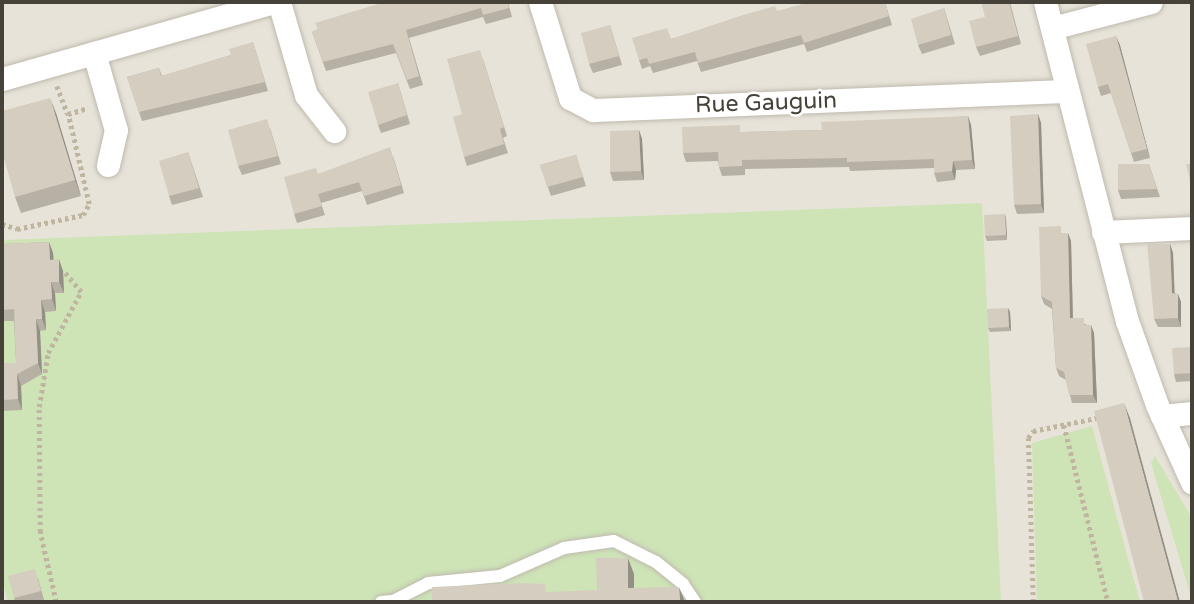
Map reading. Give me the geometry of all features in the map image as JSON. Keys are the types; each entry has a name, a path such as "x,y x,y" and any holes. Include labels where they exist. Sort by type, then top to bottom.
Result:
{"street":[{"path":"2,79 277,2 306,95 334,131"},
{"name":"Rue Gauguin","path":"540,2 566,90 576,105 593,110 1066,91"},
{"path":"1045,2 1127,321 1162,416 1192,482"},
{"path":"1052,28 1151,2"},
{"path":"94,53 116,130 108,165"},
{"path":"1103,232 1192,228"},
{"path":"1162,416 1192,413"}],"lane":[{"path":"381,602 393,601 428,583 500,576 564,548 614,541 656,562 683,584 695,602"}],"path":[{"path":"2,224 16,229 83,215 89,204 68,114 49,65"},
{"path":"68,114 108,102"},
{"path":"57,602 40,533 39,407 48,353 82,292 65,273"},
{"path":"1033,602 1026,444 1033,431 1104,416"},
{"path":"1064,425 1108,602"}],"shaded area":[{"path":"2,2 1192,2 1192,602 2,602"}],"green space":[{"path":"982,203 1001,602 8,602 2,579 2,240"},
{"path":"1092,426 1140,602 1037,602 1032,443"},
{"path":"1155,456 1192,518 1192,600 1151,463"}],"building":[{"path":"385,2 507,2 509,8 483,15 481,8 406,30 419,76 407,80 393,44 323,62 312,32 318,29 315,23"},
{"path":"810,2 885,2 889,16 804,43 801,35 698,63 695,52 649,64 647,58 639,60 632,38 667,28 671,39 775,6 777,11"},
{"path":"981,2 1009,2 1018,36 976,47 969,21 985,17"},
{"path":"944,8 951,35 918,45 911,19"},
{"path":"610,25 619,56 589,64 581,33"},
{"path":"1116,36 1147,149 1131,153 1108,84 1098,87 1086,44"},
{"path":"253,42 265,82 139,112 127,77 159,68 161,76 231,55 229,49"},
{"path":"480,50 504,127 500,129 504,144 464,157 453,117 462,114 447,59"},
{"path":"398,83 407,115 378,125 368,92"},
{"path":"50,98 75,180 15,197 2,151 2,111"},
{"path":"1038,114 1041,204 1014,205 1010,116"},
{"path":"968,116 972,160 953,161 952,171 934,173 934,159 847,162 847,158 742,160 742,166 719,167 718,152 683,153 682,127 740,125 740,132 822,130 821,122"},
{"path":"267,119 278,156 238,166 228,130"},
{"path":"639,130 641,171 610,172 610,131"},
{"path":"390,147 401,185 364,196 359,182 318,194 322,206 294,214 284,177 316,168 318,174"},
{"path":"188,152 199,188 169,196 159,161"},
{"path":"576,155 583,177 547,187 540,165"},
{"path":"1118,164 1149,164 1157,189 1118,190"},
{"path":"1186,164 1192,164 1192,188"},
{"path":"1005,214 1006,235 985,236 984,215"},
{"path":"1061,226 1061,233 1068,233 1070,318 1084,318 1084,325 1091,325 1093,395 1069,395 1064,372 1056,368 1052,302 1041,296 1039,227"},
{"path":"49,242 50,260 59,259 59,282 51,282 52,299 41,300 42,319 36,319 38,363 17,374 18,399 2,400 2,363 16,363 14,309 2,310 2,244"},
{"path":"1147,244 1170,244 1172,293 1178,294 1178,318 1154,319"},
{"path":"1008,308 1009,327 988,328 987,309"},
{"path":"1192,347 1192,373 1174,374 1172,348"},
{"path":"1124,403 1178,602 1144,602 1094,411"},
{"path":"596,558 628,558 628,588 679,587 680,602 432,602 432,587 523,583 545,584 546,592 597,590"},
{"path":"35,569 41,591 14,598 8,576"}]}
